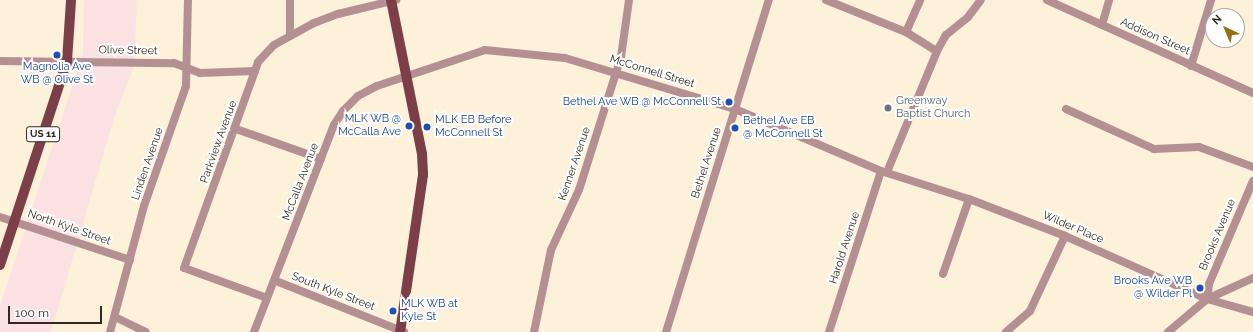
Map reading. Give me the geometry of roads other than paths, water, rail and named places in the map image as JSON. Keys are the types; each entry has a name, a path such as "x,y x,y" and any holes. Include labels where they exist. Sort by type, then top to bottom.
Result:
{"main road":[{"name":"US 11","path":"0,265 67,61 71,0"},
{"path":"392,1 408,75 421,147 423,175 402,332"}],"street":[{"name":"Linden Avenue","path":"110,332 144,206 184,92 187,67 188,0"},
{"path":"290,0 290,35"},
{"name":"Kenner Avenue","path":"534,332 550,250 579,190 616,72 624,41 629,0"},
{"name":"Bethel Avenue","path":"666,332 769,0"},
{"path":"826,0 844,3 906,32 937,51 946,35 968,17 981,0"},
{"path":"906,32 920,0"},
{"name":"Addison Street","path":"1047,0 1253,93"},
{"path":"1102,25 1109,0"},
{"path":"1191,66 1211,0"},
{"name":"Parkview Avenue","path":"268,298 184,268 236,129 255,72 267,51 290,35 338,14 392,1"},
{"name":"McConnell Street","path":"408,75 485,50 565,58 616,72 735,109 884,171"},
{"name":"Harold Avenue","path":"829,332 884,171 937,51"},
{"name":"Olive Street","path":"0,61 174,63 200,72 255,72"},
{"name":"McCalla Avenue","path":"254,332 276,281 337,119 358,96 408,75"},
{"path":"1066,109 1154,149 1199,148 1253,167"},
{"path":"236,129 321,159"},
{"name":"Wilder Place","path":"884,171 969,199 1065,236 1207,299 1253,312"},
{"name":"Brooks Avenue","path":"1207,299 1209,284 1253,181"},
{"path":"943,274 969,199"},
{"name":"North Kyle Street","path":"0,217 130,260"},
{"path":"1006,332 1030,311 1065,236"},
{"path":"1168,332 1207,299 1253,278"},
{"name":"South Kyle Street","path":"276,281 402,332"},
{"path":"115,317 146,332"}],"place":[{"name":"Magnolia Ave WB @ Olive St","path":"57,55"},
{"name":"Bethel Ave WB @ McConnell St","path":"729,102"},
{"name":"Greenway Baptist Church","path":"888,108"},
{"name":"MLK WB @ McCalla Ave","path":"409,126"},
{"name":"MLK EB Before McConnell St","path":"427,127"},
{"name":"Bethel Ave EB @ McConnell St","path":"735,128"},
{"name":"Brooks Ave WB @ Wilder Pl","path":"1200,288"},
{"name":"MLK WB at Kyle St","path":"393,311"}]}
